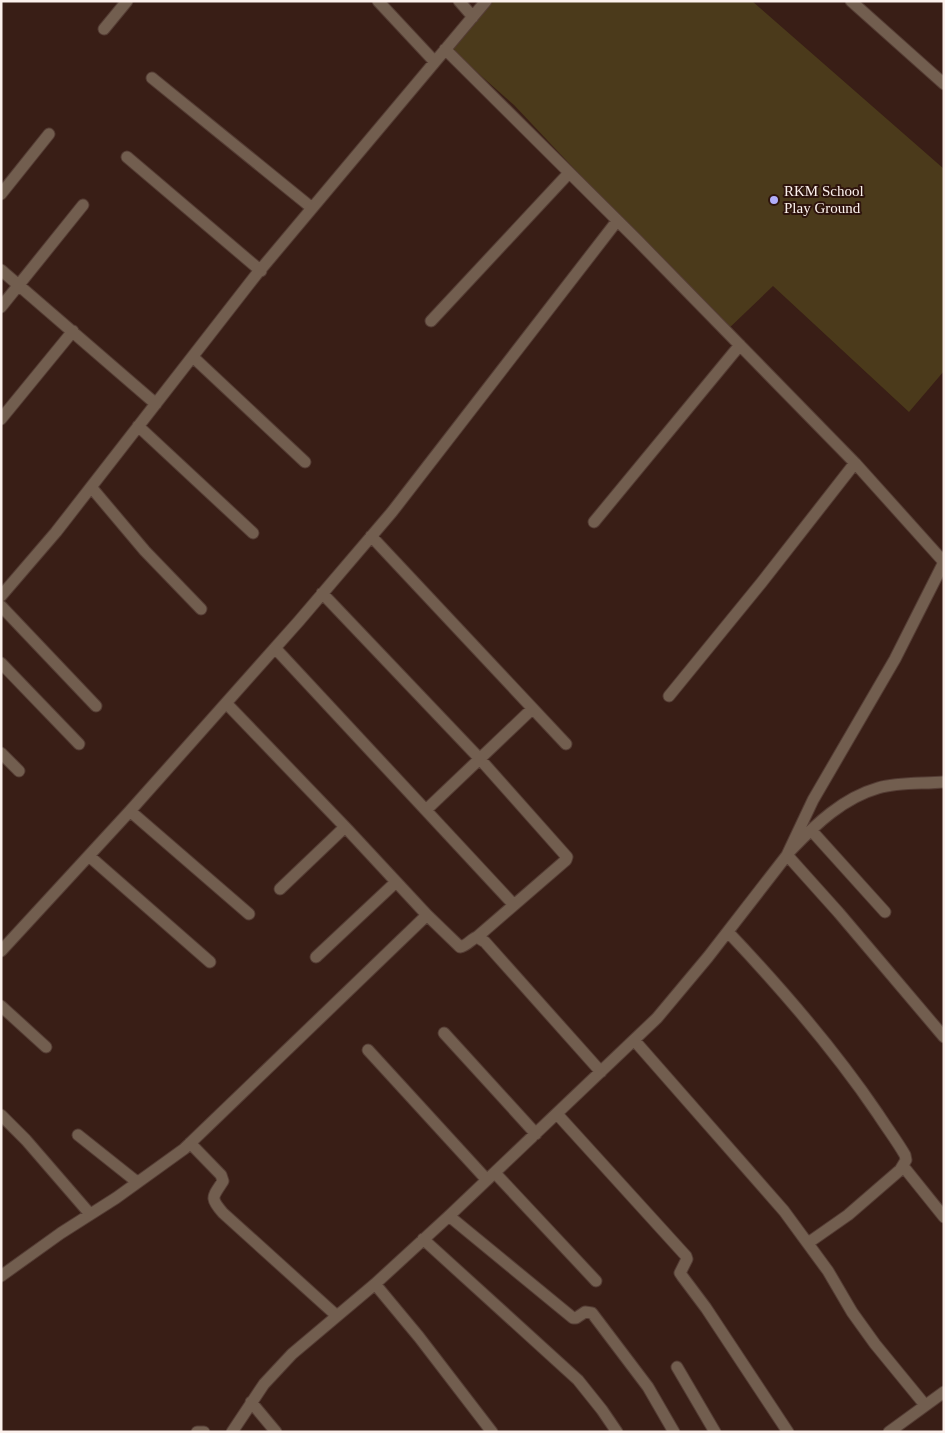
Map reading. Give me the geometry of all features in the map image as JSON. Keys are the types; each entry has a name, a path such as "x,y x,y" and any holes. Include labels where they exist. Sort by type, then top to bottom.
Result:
{"street":[{"path":"104,29 127,1"},
{"path":"378,1 434,62"},
{"path":"459,1 473,17"},
{"path":"1,596 92,487 260,271 486,1"},
{"path":"851,1 944,84"},
{"path":"445,48 855,463 944,562 895,659 813,800 787,855"},
{"path":"152,78 312,208"},
{"path":"1,194 49,134"},
{"path":"126,156 260,271"},
{"path":"431,321 569,173"},
{"path":"1,308 83,205"},
{"path":"1,951 130,811 275,648 392,512 617,221"},
{"path":"1,270 156,404"},
{"path":"1,419 73,331"},
{"path":"594,522 740,345"},
{"path":"193,356 305,462"},
{"path":"138,426 252,533"},
{"path":"669,696 762,582 855,463"},
{"path":"92,487 145,551 201,609"},
{"path":"370,536 566,744"},
{"path":"226,703 427,916 460,946 464,946 477,937 568,857 480,759 322,593"},
{"path":"1,606 96,706"},
{"path":"275,648 514,905"},
{"path":"1,663 79,744"},
{"path":"426,810 532,709"},
{"path":"1,753 19,771"},
{"path":"232,1432 264,1384 292,1354 375,1284 558,1114 634,1040 680,992 787,855 811,830 843,803 860,794 880,787 944,782"},
{"path":"130,811 249,914"},
{"path":"280,889 345,827"},
{"path":"811,830 884,912"},
{"path":"787,855 944,1037"},
{"path":"89,856 210,962"},
{"path":"316,957 396,882"},
{"path":"1,1276 138,1182 190,1143 427,916"},
{"path":"728,932 799,1010 852,1076 906,1155 903,1166 848,1215 808,1243"},
{"path":"477,937 484,942 601,1072"},
{"path":"1,1006 46,1047"},
{"path":"444,1033 536,1134"},
{"path":"634,1040 784,1211 828,1271 852,1312 875,1344 925,1405"},
{"path":"368,1050 491,1177 596,1281"},
{"path":"558,1114 686,1256 687,1260 680,1273 706,1308 788,1432"},
{"path":"1,1115 26,1140 90,1214"},
{"path":"78,1135 138,1182"},
{"path":"190,1143 221,1175 223,1181 214,1195 215,1204 337,1316"},
{"path":"903,1166 944,1217"},
{"path":"449,1216 573,1318 585,1312 592,1313 648,1387 674,1432"},
{"path":"423,1239 578,1380 617,1432"},
{"path":"375,1284 419,1337 492,1432"},
{"path":"677,1367 714,1432"},
{"path":"889,1432 944,1392"},
{"path":"251,1402 276,1432"},
{"path":"197,1432 204,1432"}],"shaded area":[{"name":"RKM School Play Ground","path":"490,1 752,1 944,169 944,371 909,412 773,286 725,332 514,105 451,49"}],"place":[{"name":"RKM School Play Ground","path":"774,200"}]}
